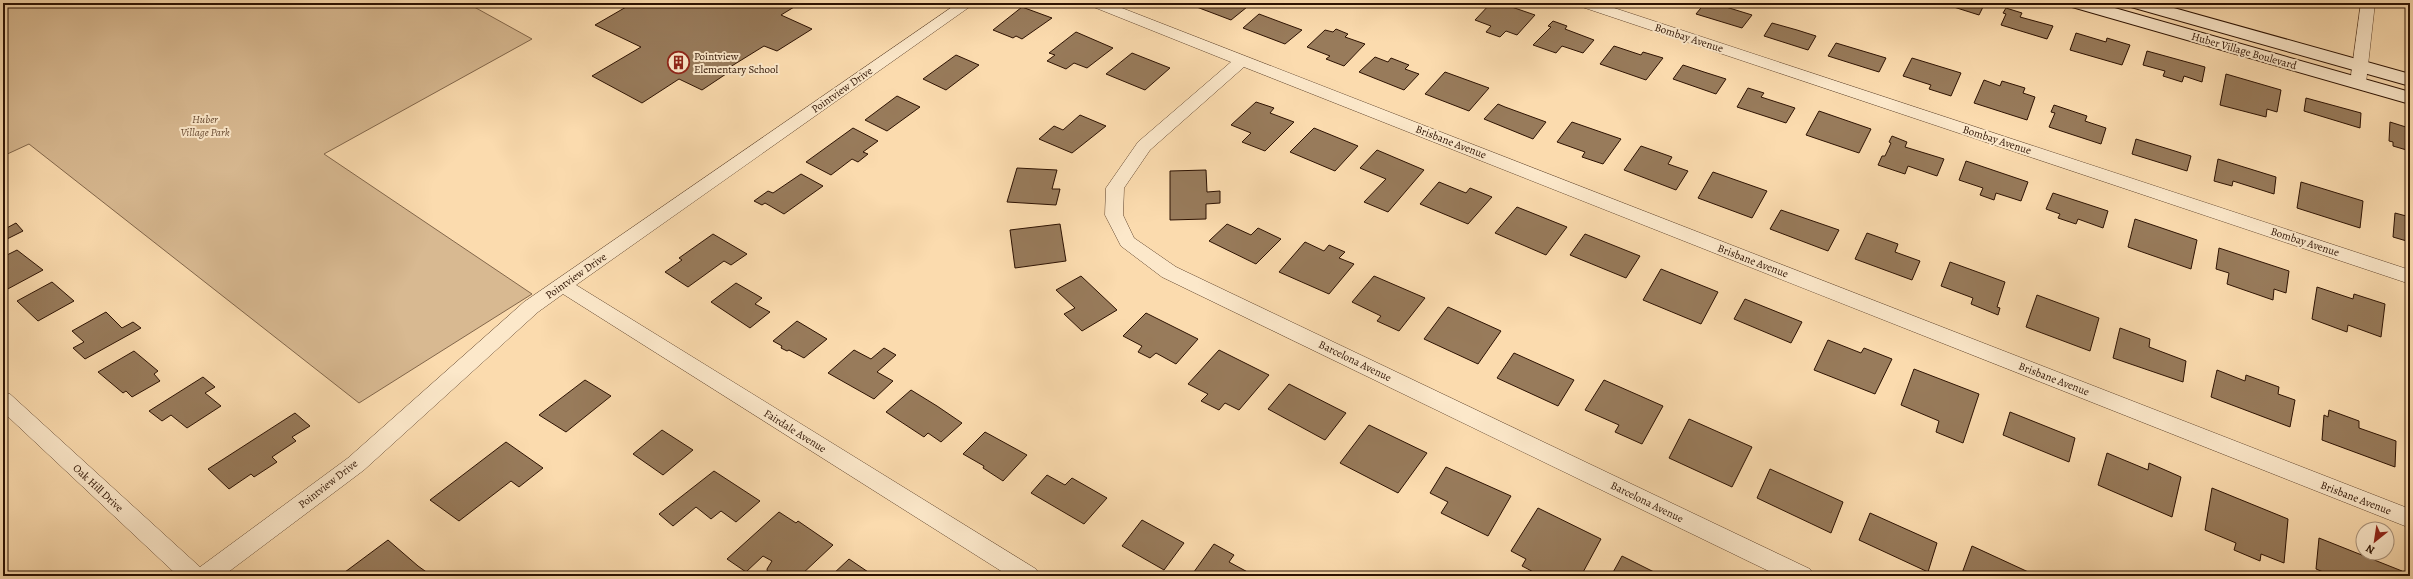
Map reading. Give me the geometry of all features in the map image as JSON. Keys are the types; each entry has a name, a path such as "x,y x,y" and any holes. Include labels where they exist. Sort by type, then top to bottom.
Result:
{"street":[{"name":"Pointview Drive","path":"206,576 356,464 531,307 968,3"},
{"name":"Brisbane Avenue","path":"1096,3 2410,519"},
{"name":"Bombay Avenue","path":"1584,3 2410,277"},
{"name":"Huber Village Boulevard","path":"2078,3 2359,74 2410,80"},
{"name":"Huber Village Boulevard","path":"2137,3 2359,74 2410,98"},
{"path":"2359,74 2368,3"},
{"name":"Barcelona Avenue","path":"1242,60 1144,146 1115,188 1114,215 1127,242 1169,272 1802,576"},
{"name":"Fairdale Avenue","path":"562,285 1028,576"},
{"name":"Oak Hill Drive","path":"3,400 194,576"}],"green space":[{"name":"Huber Village Park","path":"3,3 467,3 532,39 324,154 532,294 359,403 29,144 3,156"}],"building":[{"name":"Pointview Elementary School","path":"633,3 797,3 799,4 781,15 812,29 777,51 764,46 722,72 726,74 702,90 679,79 642,103 592,76 641,47 595,25"},
{"path":"1198,3 1252,3 1231,20 1194,6"},
{"path":"1491,3 1500,3 1535,15 1517,35 1506,31 1500,37 1486,32 1491,26 1475,20"},
{"path":"1705,3 1713,3 1752,15 1742,28 1696,14"},
{"path":"1941,3 1985,3 1979,15"},
{"path":"1022,7 1052,18 1022,39 1016,36 1013,38 993,30"},
{"path":"2006,8 2022,13 2020,17 2053,26 2047,39 2001,25 2006,14 2003,13"},
{"path":"1259,14 1302,30 1285,44 1243,28"},
{"path":"1553,21 1567,26 1565,29 1594,40 1583,53 1562,46 1556,53 1533,45 1551,27 1548,26"},
{"path":"1772,23 1816,36 1808,50 1764,36"},
{"path":"1336,29 1348,34 1345,37 1365,44 1344,66 1326,59 1330,56 1307,47 1325,30 1333,32"},
{"path":"1076,32 1113,48 1087,68 1074,63 1066,69 1047,61 1055,55 1049,53"},
{"path":"2076,33 2106,42 2107,38 2130,45 2122,65 2070,50"},
{"path":"1836,43 1886,58 1879,72 1828,56"},
{"path":"1614,46 1641,55 1643,52 1663,58 1646,80 1600,64"},
{"path":"2147,51 2205,67 2202,82 2184,76 2182,82 2163,76 2165,71 2143,65"},
{"path":"1132,53 1170,68 1145,90 1106,74"},
{"path":"956,55 979,65 946,90 923,79"},
{"path":"1375,57 1388,62 1391,58 1409,65 1405,69 1419,74 1404,90 1359,72"},
{"path":"1912,58 1961,73 1951,96 1929,89 1931,85 1903,76"},
{"path":"1683,65 1726,79 1716,94 1673,79"},
{"path":"1445,72 1489,88 1469,111 1425,94"},
{"path":"2226,74 2281,90 2277,112 2267,109 2266,117 2220,105"},
{"path":"1984,80 2000,86 2002,81 2025,88 2023,93 2035,97 2027,120 1974,103"},
{"path":"1748,88 1764,93 1761,97 1795,108 1786,123 1737,107"},
{"path":"897,96 920,107 887,131 865,120"},
{"path":"2306,98 2361,113 2360,128 2304,111"},
{"path":"1256,102 1274,108 1270,113 1294,122 1265,151 1242,142 1251,133 1231,125"},
{"path":"1498,104 1546,122 1533,139 1484,119"},
{"path":"2054,105 2087,116 2085,121 2106,128 2101,144 2049,127 2055,113 2051,112"},
{"path":"1819,111 1871,129 1859,153 1806,135"},
{"path":"1080,115 1106,126 1072,153 1039,139 1054,126 1063,130"},
{"path":"1572,122 1621,139 1603,164 1582,157 1585,152 1557,142"},
{"path":"2390,122 2409,128 2410,151 2393,146 2393,142 2389,141"},
{"path":"853,128 878,141 863,152 868,154 858,162 852,159 831,175 806,162"},
{"path":"1314,128 1358,146 1335,171 1290,152"},
{"path":"1892,136 1907,142 1905,147 1944,159 1937,176 1908,166 1905,174 1878,165 1882,156 1885,156 1891,143 1889,142"},
{"path":"2136,139 2191,156 2187,171 2132,154"},
{"path":"1641,146 1672,157 1668,164 1688,171 1676,190 1624,170"},
{"path":"1377,150 1424,170 1388,212 1364,202 1386,179 1360,168"},
{"path":"2218,159 2276,177 2274,194 2233,181 2232,186 2214,181"},
{"path":"1966,161 2028,182 2021,201 1996,193 1994,200 1980,195 1983,188 1959,180"},
{"path":"1017,168 1057,170 1052,189 1060,189 1056,205 1007,202"},
{"path":"1206,170 1207,192 1220,191 1220,203 1206,204 1206,219 1170,220 1170,171"},
{"path":"1713,172 1767,191 1752,218 1698,198"},
{"path":"801,174 823,186 784,214 765,203 762,205 754,201 768,191 773,193"},
{"path":"1439,182 1466,193 1470,188 1492,197 1468,224 1420,204"},
{"path":"2301,182 2363,201 2360,228 2297,208"},
{"path":"2053,193 2108,211 2103,228 2078,219 2076,224 2058,218 2060,214 2046,209"},
{"path":"1517,207 1567,227 1546,255 1495,233"},
{"path":"1781,210 1839,230 1828,251 1770,229"},
{"path":"2395,213 2410,217 2410,242 2393,237"},
{"path":"2135,219 2197,240 2191,269 2128,247"},
{"path":"16,223 23,231 3,241 3,230"},
{"path":"1060,224 1066,261 1015,268 1010,230"},
{"path":"1227,224 1251,235 1258,228 1281,239 1256,264 1209,241"},
{"path":"1867,233 1898,244 1895,252 1920,261 1912,280 1855,259"},
{"path":"713,234 747,254 731,265 724,261 688,287 665,272 682,260 679,258"},
{"path":"1585,234 1640,256 1626,278 1570,255"},
{"path":"1305,242 1324,251 1329,245 1345,252 1339,258 1354,264 1329,294 1279,272"},
{"path":"2219,248 2289,271 2286,293 2274,289 2273,300 2227,284 2229,273 2216,269"},
{"path":"17,250 43,270 4,291 3,257"},
{"path":"1950,262 2005,282 1997,307 2000,308 1998,315 1971,304 1973,298 1941,286"},
{"path":"1661,269 1718,292 1701,324 1643,300"},
{"path":"1081,276 1117,310 1082,331 1064,314 1075,308 1056,290"},
{"path":"1374,276 1425,298 1399,331 1377,321 1381,316 1352,302"},
{"path":"52,282 74,301 38,321 17,301"},
{"path":"736,283 762,298 755,304 770,312 750,328 711,302"},
{"path":"2317,287 2353,299 2354,294 2385,304 2381,337 2348,325 2347,332 2312,319"},
{"path":"2037,295 2099,318 2090,351 2026,327"},
{"path":"1745,299 1802,322 1791,343 1734,319"},
{"path":"1448,307 1501,331 1478,364 1424,339"},
{"path":"106,312 122,328 133,322 141,328 85,359 73,348 84,342 72,331"},
{"path":"1146,313 1198,339 1176,364 1156,353 1150,358 1138,352 1142,346 1123,336"},
{"path":"797,321 827,339 804,358 789,350 787,351 781,348 782,346 773,341"},
{"path":"2120,328 2150,339 2149,347 2186,361 2183,382 2113,358"},
{"path":"1828,340 1861,353 1864,348 1892,359 1875,394 1814,370"},
{"path":"884,348 896,355 877,372 893,381 874,399 828,373 854,350 871,359"},
{"path":"1219,350 1269,375 1239,410 1225,403 1219,410 1201,401 1208,394 1188,384"},
{"path":"134,351 158,371 154,374 160,381 132,397 126,391 123,393 98,372"},
{"path":"1514,353 1574,380 1558,406 1497,378"},
{"path":"1914,369 1979,394 1963,443 1936,432 1939,421 1901,405"},
{"path":"2217,370 2245,381 2246,375 2279,387 2278,394 2295,400 2290,427 2211,397"},
{"path":"203,377 215,387 205,393 221,406 187,428 171,415 162,421 149,411"},
{"path":"585,380 611,396 566,432 539,415"},
{"path":"1604,380 1663,406 1642,444 1615,432 1619,425 1585,410"},
{"path":"1289,384 1346,413 1325,440 1268,409"},
{"path":"911,390 962,423 941,442 928,433 924,437 886,412"},
{"path":"2329,410 2359,421 2359,428 2396,441 2395,467 2322,440 2324,415 2328,417"},
{"path":"2010,412 2075,438 2069,462 2003,435"},
{"path":"295,413 310,426 292,437 296,441 272,457 277,462 254,477 251,474 229,489 208,469"},
{"path":"1689,419 1752,447 1732,487 1669,458"},
{"path":"1369,425 1427,453 1398,493 1340,463"},
{"path":"662,430 693,450 663,475 633,454"},
{"path":"985,432 1027,455 1003,481 983,468 984,466 963,454"},
{"path":"506,442 543,468 519,487 511,481 459,521 430,500"},
{"path":"2107,453 2148,470 2149,463 2181,477 2172,517 2098,485"},
{"path":"1446,467 1511,496 1488,536 1441,513 1448,502 1430,493"},
{"path":"1770,469 1843,502 1831,533 1757,498"},
{"path":"714,471 760,501 736,522 721,511 711,519 696,507 673,526 659,514"},
{"path":"1047,475 1065,485 1072,478 1107,498 1084,524 1031,493"},
{"path":"2212,488 2288,519 2284,563 2261,554 2260,561 2234,550 2236,543 2205,530"},
{"path":"1538,508 1601,539 1581,576 1556,574 1541,576 1522,566 1526,559 1511,551"},
{"path":"779,512 796,523 798,521 833,545 800,576 768,576 767,569 772,561 763,556 746,572 727,559"},
{"path":"1870,513 1937,543 1928,572 1859,540"},
{"path":"1142,520 1184,543 1164,570 1122,546"},
{"path":"2319,538 2355,552 2355,561 2377,561 2402,571 2402,576 2333,576 2316,569"},
{"path":"388,540 432,576 350,576 345,572"},
{"path":"1214,544 1234,555 1229,562 1255,576 1191,576"},
{"path":"1972,546 2037,576 1961,576"},
{"path":"1622,556 1662,576 1611,576"},
{"path":"849,559 874,576 831,576"}],"place":[{"name":"Pointview Elementary School","path":"678,62"}]}
